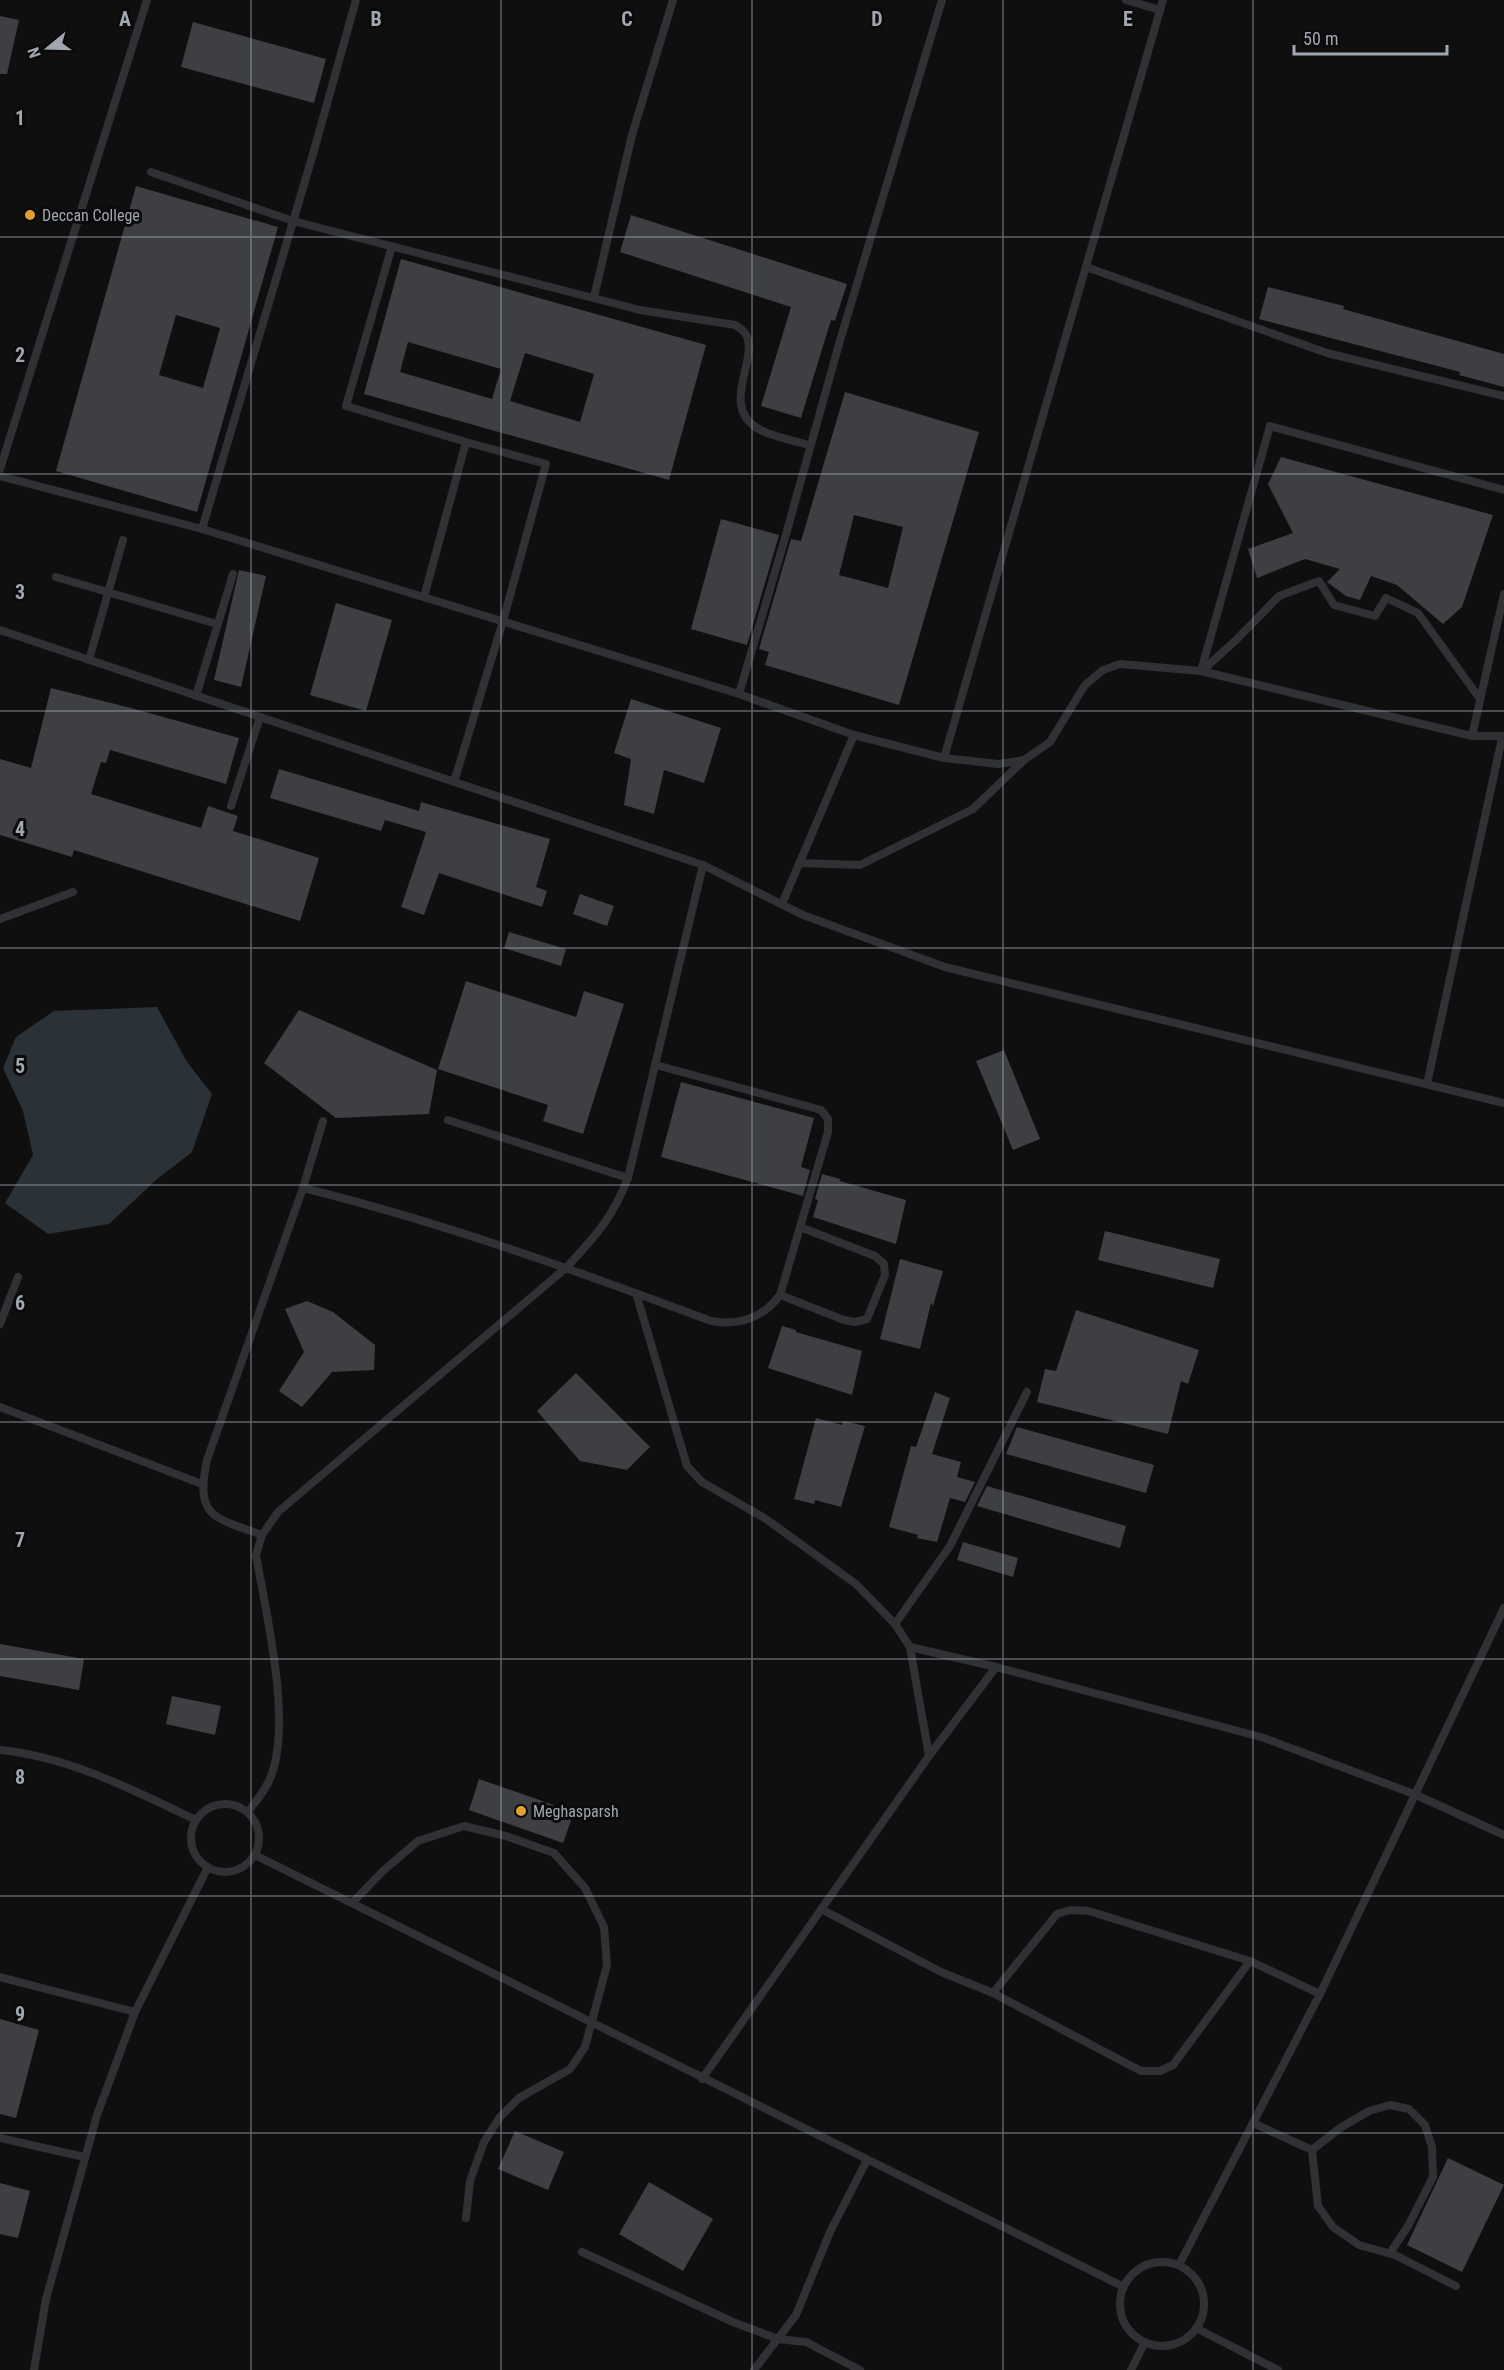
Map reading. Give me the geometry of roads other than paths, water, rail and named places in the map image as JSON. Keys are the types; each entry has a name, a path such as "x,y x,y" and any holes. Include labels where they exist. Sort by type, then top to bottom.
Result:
{"lane":[{"path":"0,469 147,0"},
{"path":"202,530 356,0"},
{"path":"594,297 632,135 674,0"},
{"path":"739,694 783,545 809,445 942,0"},
{"path":"1126,0 1160,10"},
{"path":"944,758 1163,0"},
{"path":"151,172 293,221 640,310 735,325 745,333 749,344 740,400 745,418 758,429 809,445"},
{"path":"392,246 346,406 546,464 503,621 454,782"},
{"path":"1086,267 1327,353 1504,396"},
{"path":"1202,671 1270,426 1504,490"},
{"path":"424,597 466,442"},
{"path":"0,476 202,530 424,597 739,694 855,735 944,758 998,764 1024,760"},
{"path":"88,660 123,540"},
{"path":"196,696 233,574"},
{"path":"56,577 217,624"},
{"path":"1202,671 1279,596 1318,581 1334,604 1376,616 1386,598 1418,614 1480,699"},
{"path":"1472,736 1504,594"},
{"path":"0,630 703,865 803,915 945,967 1504,1103"},
{"path":"799,863 860,865 973,809 1024,760 1050,742 1085,685 1103,670 1120,664 1202,671 1472,736 1503,737 1427,1084"},
{"path":"231,806 260,717"},
{"path":"782,904 855,735"},
{"path":"248,1812 269,1781 279,1727 279,1694 256,1555 262,1535 278,1512 567,1267 606,1223 617,1206 628,1178 703,865"},
{"path":"0,919 73,892"},
{"path":"303,1188 361,1202 567,1267 711,1321 728,1324 745,1322 772,1306 780,1295 828,1132 828,1119 822,1110 656,1065"},
{"path":"448,1120 628,1178"},
{"path":"262,1535 216,1518 204,1502 202,1484 207,1460 303,1188 323,1121"},
{"path":"780,1295 844,1320 855,1322 867,1319 885,1275 884,1264 875,1256 800,1227"},
{"path":"0,1324 18,1277"},
{"path":"636,1293 679,1447 687,1466 702,1482 766,1519 856,1584 895,1624 910,1647 929,1756"},
{"path":"895,1624 950,1546 1027,1392"},
{"path":"0,1407 202,1484"},
{"path":"1179,2265 1320,1994 1504,1608"},
{"path":"910,1647 996,1666 1262,1737 1414,1794 1504,1835"},
{"path":"702,2079 929,1756 996,1666"},
{"path":"0,1750 51,1760 85,1770 130,1788 196,1820"},
{"path":"230,1803 248,1812 259,1829 260,1842 255,1855 246,1865 234,1871 221,1872 208,1868 198,1859 192,1846 191,1833 196,1820 204,1810 216,1804 230,1803"},
{"path":"352,1904 383,1871 418,1841 464,1826 506,1836 554,1853 585,1888 604,1927 607,1965 590,2022 585,2048 570,2069 519,2098 500,2117 484,2142 470,2181 466,2218"},
{"path":"255,1855 1124,2287"},
{"path":"34,2370 46,2299 97,2115 135,2012 208,1868"},
{"path":"821,1909 941,1972 993,1993 1141,2071 1160,2071 1173,2065 1250,1961"},
{"path":"993,1993 1057,1914 1070,1910 1089,1911 1250,1961 1320,1994"},
{"path":"0,1977 135,2012"},
{"path":"1312,2150 1359,2116 1390,2104 1409,2109 1425,2125 1432,2147 1432,2177 1408,2226 1390,2253"},
{"path":"1253,2123 1312,2150"},
{"path":"0,2138 84,2157"},
{"path":"1312,2150 1318,2206 1333,2227 1359,2245 1390,2253 1456,2286"},
{"path":"754,2370 796,2315 830,2232 867,2160"},
{"path":"582,2252 733,2322 778,2339 806,2342 860,2370"},
{"path":"1163,2262 1179,2265 1192,2275 1201,2289 1204,2305 1200,2321 1185,2340 1169,2346 1145,2342 1132,2333 1123,2319 1120,2303 1124,2287 1133,2273 1147,2265 1163,2262"},
{"path":"1196,2328 1278,2370"},
{"path":"1131,2370 1145,2342"}],"place":[{"name":"Deccan College","path":"30,215"},
{"name":"Meghasparsh","path":"521,1811"}]}
